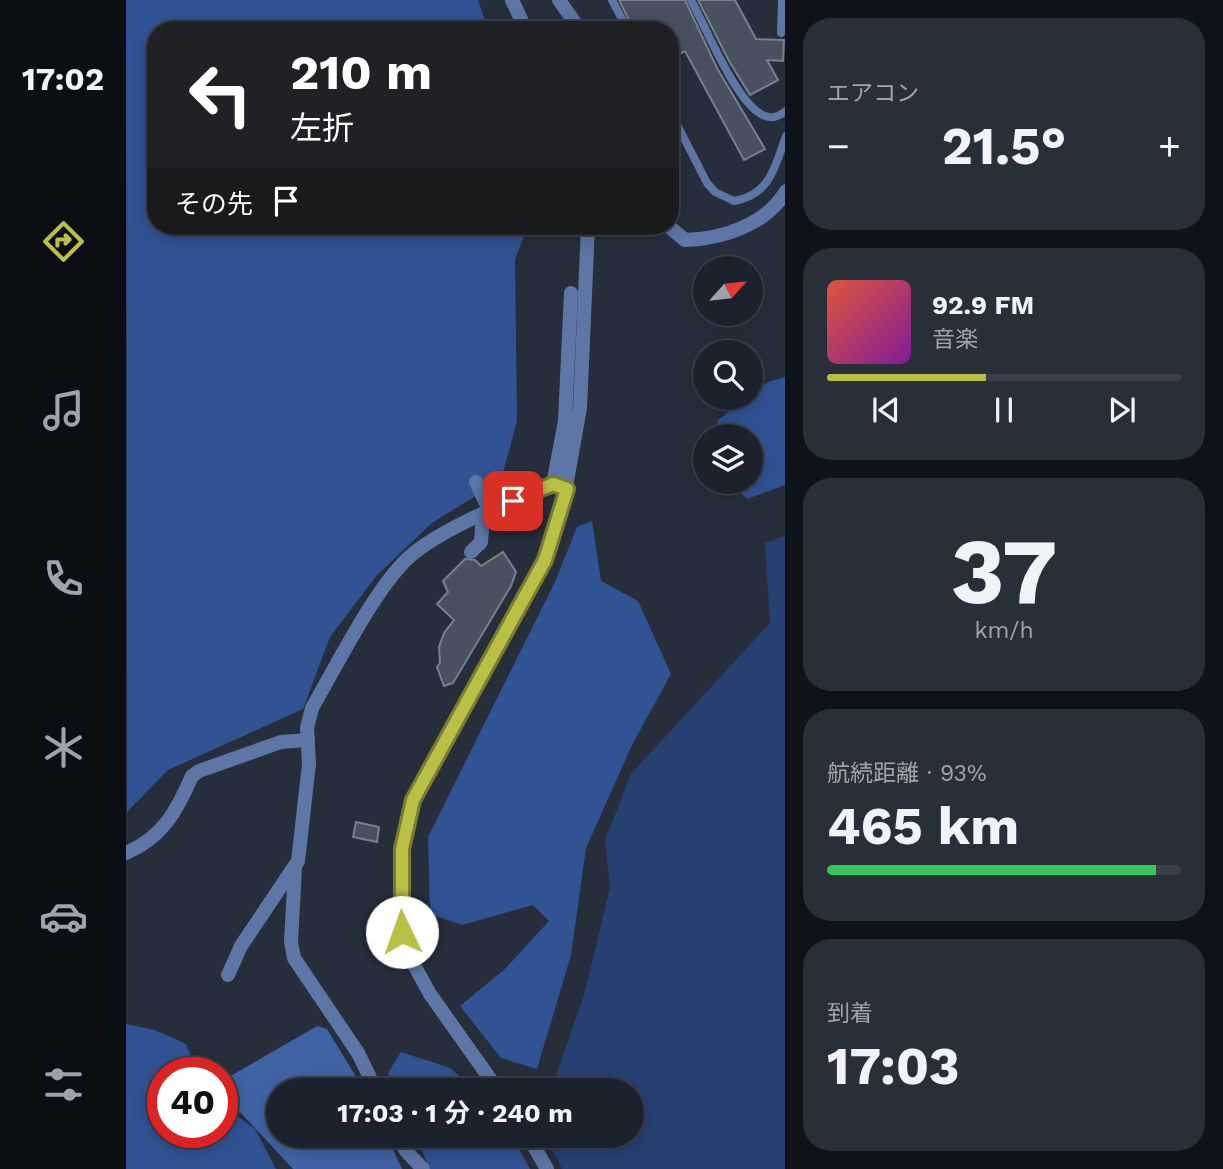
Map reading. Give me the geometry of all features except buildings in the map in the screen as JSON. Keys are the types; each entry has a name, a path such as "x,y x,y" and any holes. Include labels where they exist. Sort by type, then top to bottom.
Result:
{"street":[{"path":"512,0 522,21"},
{"path":"559,0 574,21"},
{"path":"679,235 685,240 717,237 752,222 780,201 785,193"},
{"path":"490,1078 430,994 413,963 402,932 402,849 413,800 545,560 567,489 580,408 588,235"},
{"path":"553,484 565,421 570,293"},
{"path":"471,552 481,542 486,514 476,482"},
{"path":"370,1078 345,1032 294,958 291,942 295,867 301,846 312,708 389,580 419,549 486,514 553,484 567,489"},
{"path":"126,853 139,848 164,827 192,776 199,771 281,742 308,740"},
{"path":"228,975 240,946 295,867"},
{"path":"404,1148 423,1169"},
{"path":"535,1148 547,1169"}],"lane":[{"path":"612,0 623,21"},
{"path":"691,0 744,99 766,117 774,118 785,112"},
{"path":"781,33 782,0"},
{"path":"679,129 707,183 715,192 734,201 752,195 767,184 785,139"}],"shaded area":[{"path":"126,0 478,0 485,21 147,21 147,235 524,235 515,259 517,421 501,480 432,523 377,575 330,637 303,709 168,770 127,812"},
{"path":"785,377 785,485 763,493 763,424 718,424 718,420 731,410 763,410 763,386"},
{"path":"742,494 761,494 747,499"},
{"path":"592,521 601,581 638,601 671,674 633,743 586,848 571,955 537,1069 501,1058 460,1006 506,968 549,921 533,905 462,925 430,914 428,837 555,582 577,527"},
{"path":"785,536 785,1169 562,1169 551,1148 644,1148 644,1078 555,1078 584,995 610,888 605,840 631,774 770,623 765,543"},
{"path":"126,1024 155,1030 186,1044 191,1057 147,1057 147,1148 238,1148 238,1117 255,1129 276,1169 126,1169"},
{"path":"317,1026 327,1029 357,1078 266,1078 266,1140 238,1110 238,1072"},
{"path":"401,1052 450,1068 461,1078 390,1078 388,1073"},
{"path":"273,1148 392,1148 402,1169 293,1169"},
{"path":"421,1148 519,1148 530,1169 429,1169"}],"route":[{"path":"402,932 402,849 413,800 545,560 567,489 553,484 513,501"}]}
